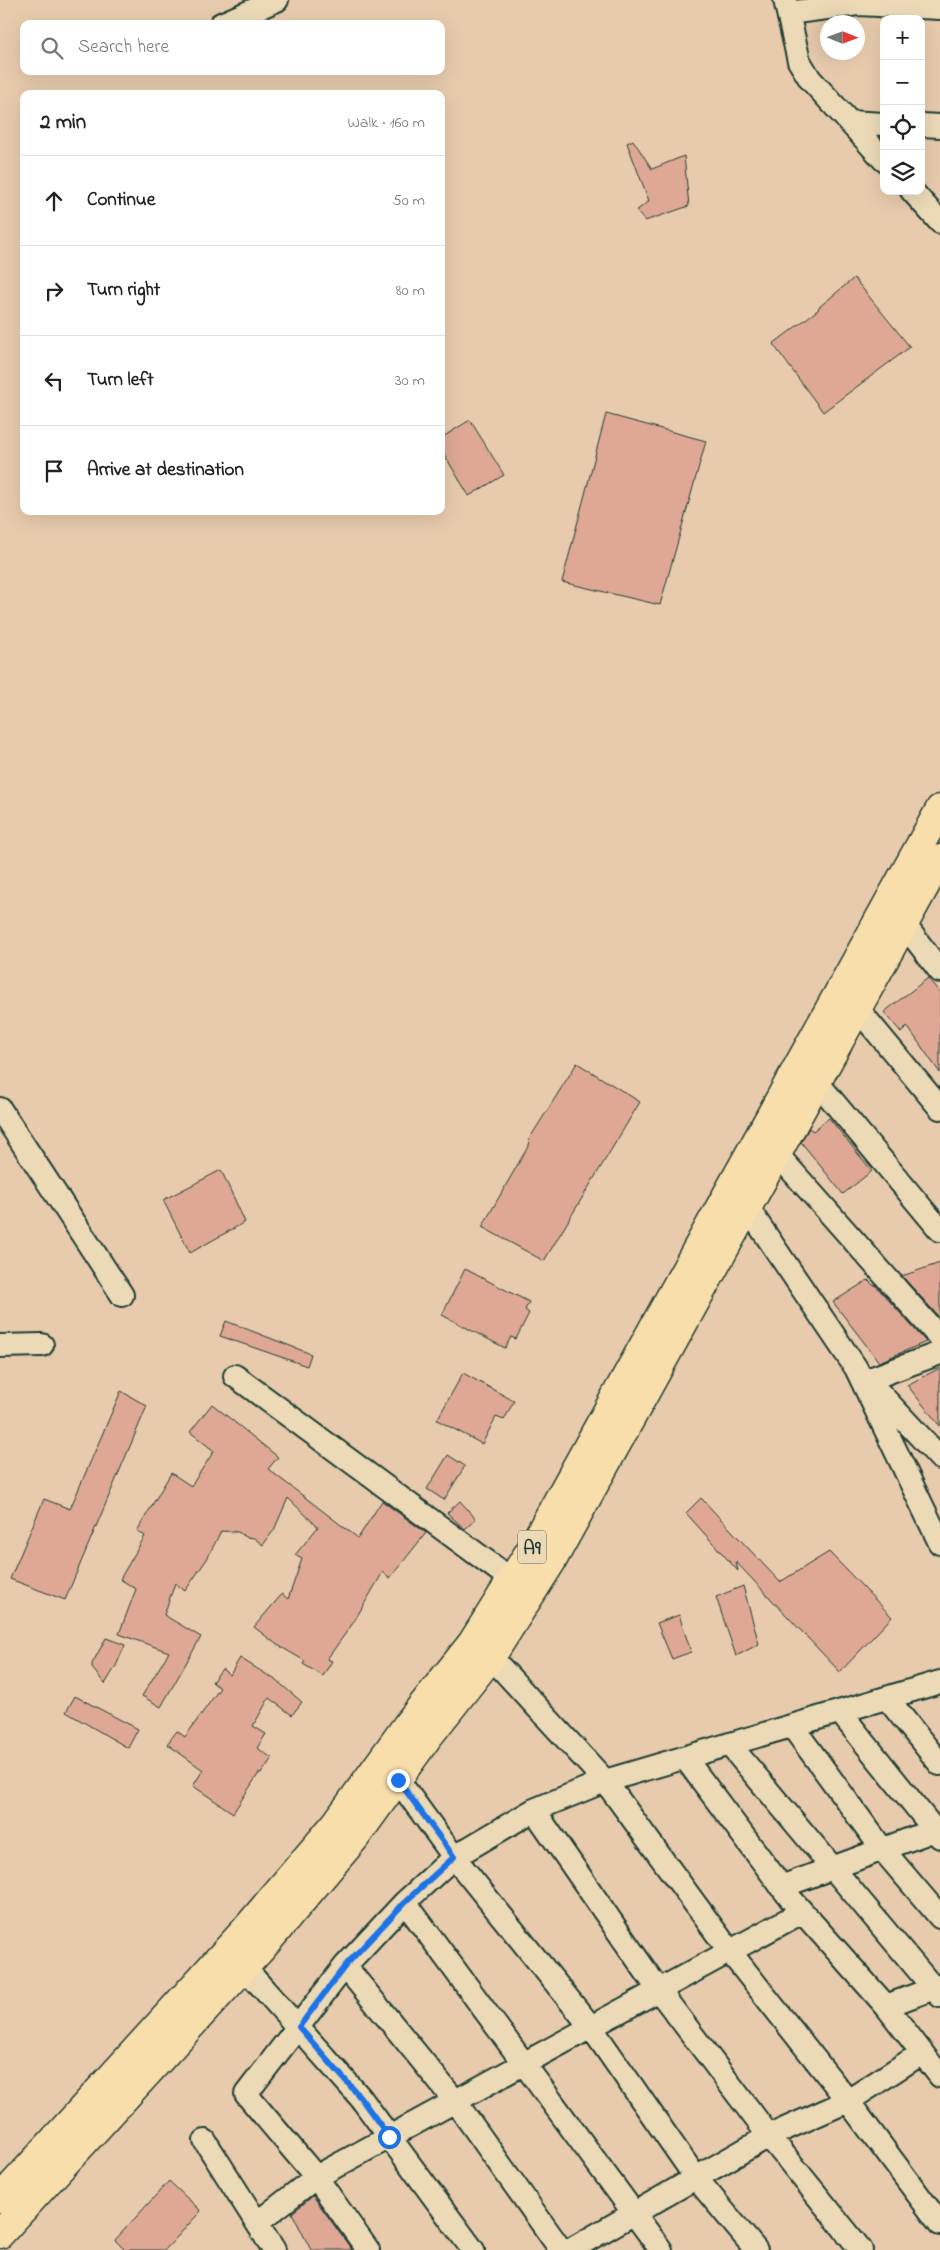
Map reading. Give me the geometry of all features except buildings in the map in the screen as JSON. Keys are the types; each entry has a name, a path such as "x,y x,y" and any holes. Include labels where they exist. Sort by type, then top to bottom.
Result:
{"highway":[{"name":"A9","path":"0,2199 245,1930 336,1823 409,1722 472,1643 512,1580 940,809"},
{"name":"A9","path":"0,2234 244,1967 354,1838 491,1657 552,1561 940,859"}],"street":[{"path":"230,20 277,0"},
{"path":"880,156 810,80 799,61 787,7 858,4 940,8"},
{"path":"849,122 880,124"},
{"path":"925,125 940,126"},
{"path":"916,195 940,222"},
{"path":"904,924 940,971"},
{"path":"857,1008 940,1108"},
{"path":"817,1082 940,1230"},
{"path":"0,1109 122,1295"},
{"path":"777,1154 940,1338"},
{"path":"747,1208 861,1374 940,1458"},
{"path":"0,1346 42,1345"},
{"path":"861,1374 940,1353"},
{"path":"861,1374 940,1543"},
{"path":"235,1376 512,1580"},
{"path":"491,1657 605,1781 731,1952 848,2101 940,2224"},
{"path":"368,2250 316,2177 246,2094 345,1966 405,1902 454,1857 534,1810 605,1781 940,1682"},
{"path":"887,1698 940,1764"},
{"path":"781,1887 938,1832 840,1712"},
{"path":"792,1726 883,1850 940,1917"},
{"path":"729,1744 938,1990 886,2006"},
{"path":"685,1758 781,1887 886,2006 940,2076"},
{"path":"398,1780 454,1857 591,2027 696,2178 756,2250"},
{"path":"534,1810 660,1992 769,2136 861,2250"},
{"path":"405,1902 661,2250"},
{"path":"257,2224 316,2177 524,2063 660,1992 802,1912"},
{"path":"345,1966 455,2101 561,2250"},
{"path":"244,1967 360,2097 473,2250"},
{"path":"570,2250 769,2136 848,2101 922,2053"},
{"path":"205,2141 274,2250"}],"route":[{"path":"389,2137 360,2097 299,2027 345,1966 405,1902 454,1857 398,1780"}]}
